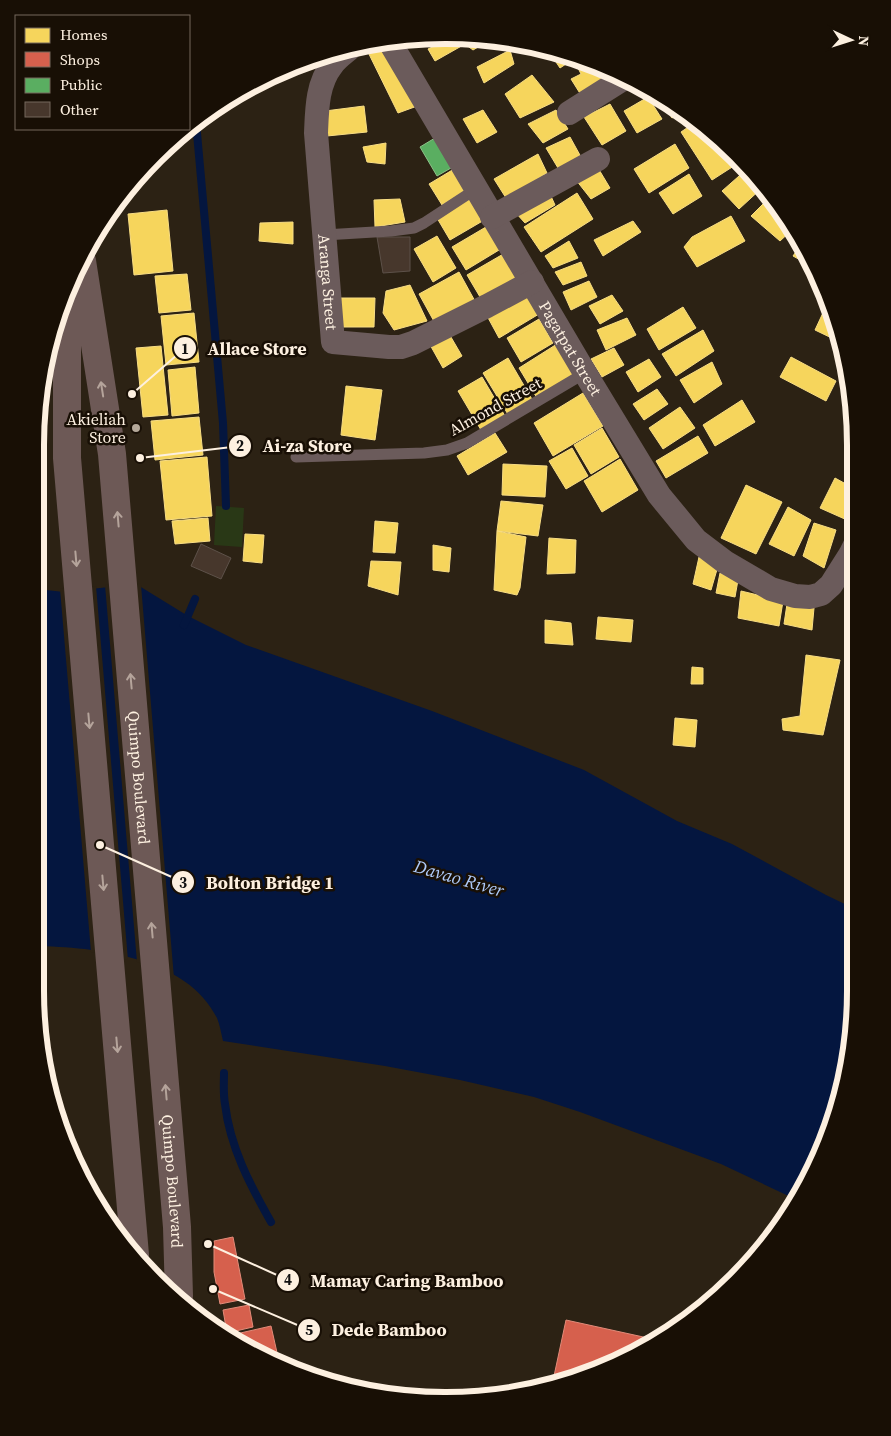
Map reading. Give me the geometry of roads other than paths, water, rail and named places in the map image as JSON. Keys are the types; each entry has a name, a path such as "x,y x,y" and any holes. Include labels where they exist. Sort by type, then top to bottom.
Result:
{"main road":[{"name":"Quimpo Boulevard","path":"84,271 112,454 177,1227 179,1291"},
{"path":"68,308 67,458 134,1243"}],"street":[{"name":"Pagatpat Street","path":"393,47 585,374 660,495 696,540 725,562 771,589 796,596 810,597 821,594 831,585 847,562"},
{"name":"Aranga Street","path":"337,59 332,63 322,80 317,106 316,133 333,342 401,347 413,343 532,282"},
{"path":"569,113 617,82"},
{"path":"492,217 598,159"}],"lane":[{"path":"324,235 382,232 414,228 476,189"},
{"name":"Almond Street","path":"296,457 424,453 456,448 585,374"}],"water":[{"name":"Davao River","path":"136,584 188,616 246,645 432,711 584,770 677,821 732,844 847,905 846,1017 840,1069 834,1094 817,1144 790,1197 721,1164 534,1097 460,1080 385,1066 223,1041 217,1018 203,997 184,981 162,969 111,953 44,946 44,590 64,592"}],"waterway":[{"path":"197,130 223,423 226,506"},
{"path":"184,625 195,599"},
{"path":"224,1073 224,1100 231,1135 242,1165 271,1222"}],"place":[{"name":"Allace Store","path":"132,394"},
{"name":"Akieliah Store","path":"136,428"},
{"name":"Ai-za Store","path":"140,458"},
{"name":"Bolton Bridge 1","path":"100,845"},
{"name":"Mamay Caring Bamboo","path":"208,1244"},
{"name":"Dede Bamboo","path":"213,1289"}]}
